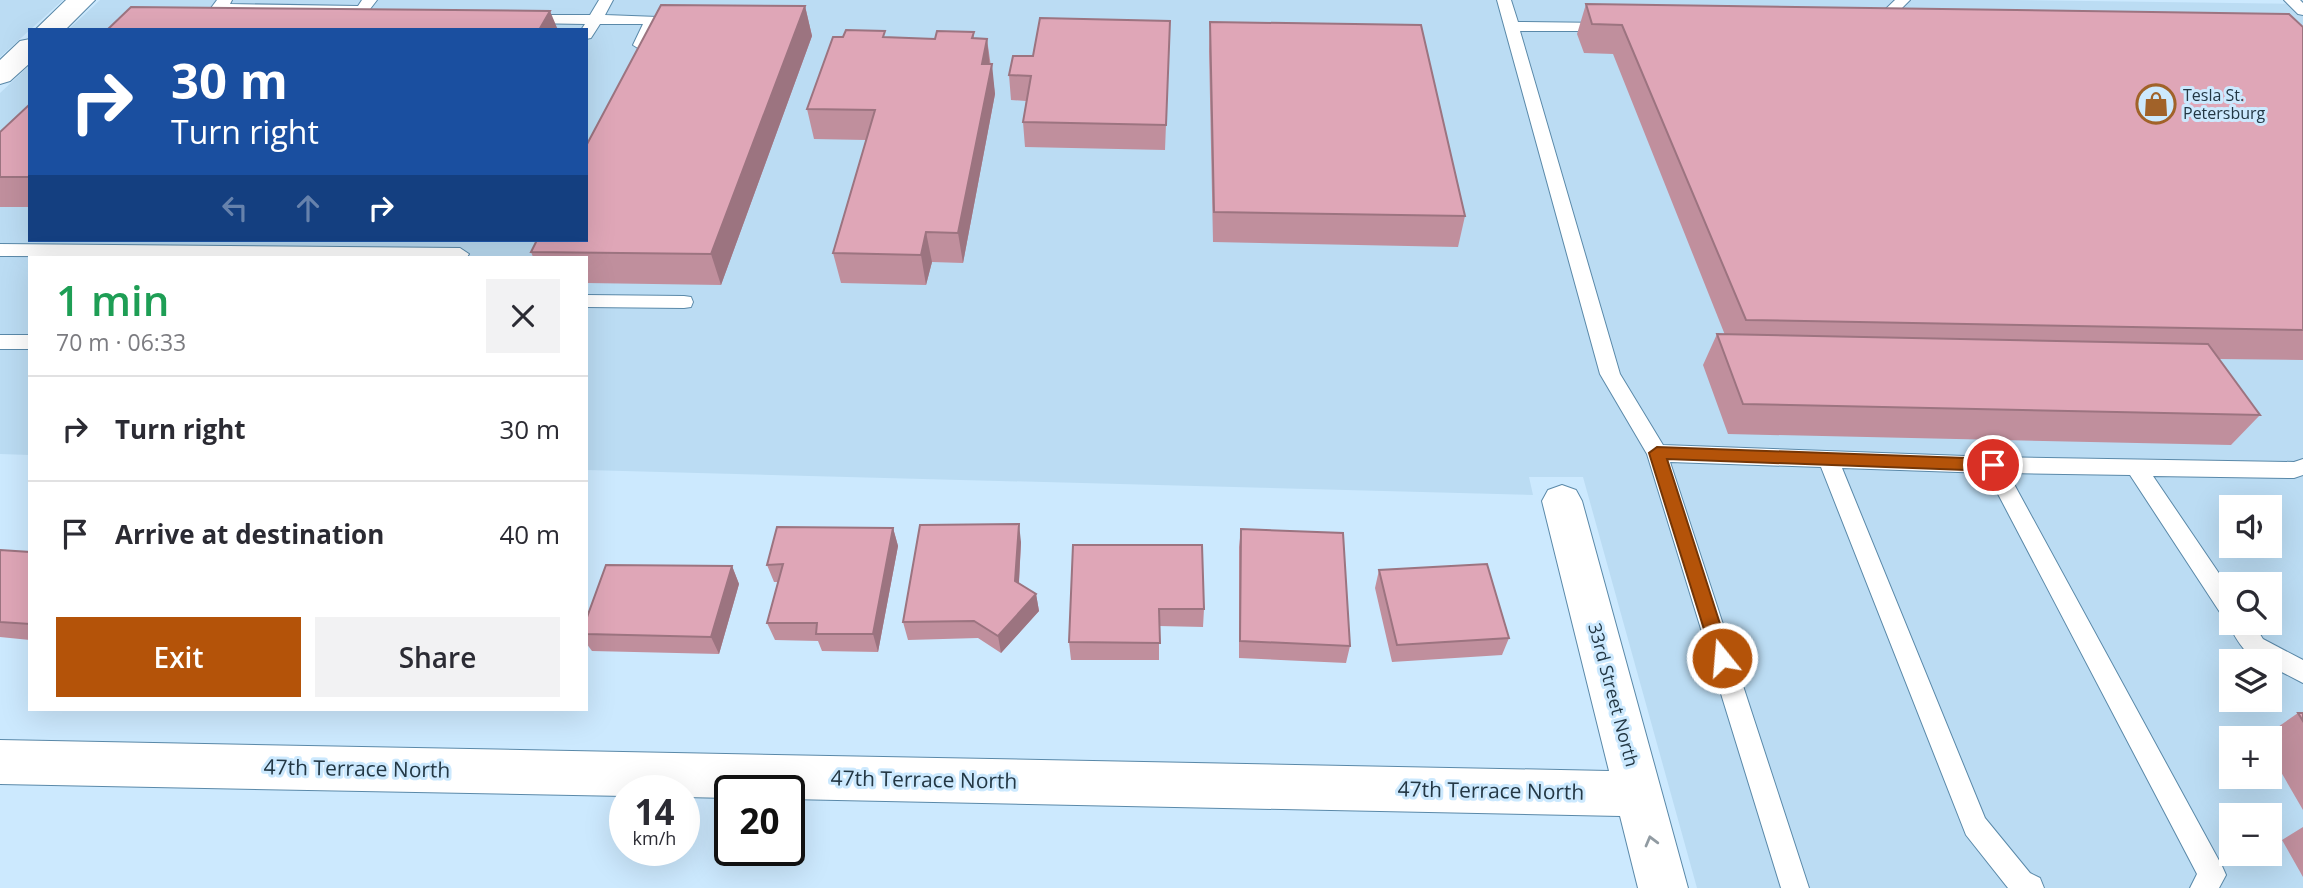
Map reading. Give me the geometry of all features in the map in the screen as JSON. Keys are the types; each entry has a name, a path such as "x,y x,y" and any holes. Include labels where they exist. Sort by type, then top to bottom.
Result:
{"street":[{"path":"51,28 82,0"},
{"path":"0,75 28,49"},
{"name":"33rd Street North","path":"1562,501 1663,888"},
{"name":"47th Terrace North","path":"0,762 1639,794"}],"lane":[{"path":"225,0 218,8 362,9 370,0"},
{"path":"588,31 606,0"},
{"path":"1504,0 1610,374 1657,453 1795,888"},
{"path":"1859,29 1873,29 1903,0"},
{"path":"2291,0 2303,11"},
{"path":"514,19 660,17 635,57"},
{"path":"1511,26 1622,27"},
{"path":"0,250 462,250"},
{"path":"588,301 684,302"},
{"path":"0,342 28,342"},
{"path":"1657,453 2300,473"},
{"path":"1828,459 1975,826 2020,882 2030,888"},
{"path":"1993,465 2212,875 2204,888"},
{"path":"2136,468 2219,592"},
{"path":"2248,635 2255,646 2303,672"}],"shaded area":[{"path":"0,0 63,0 32,28 28,28 28,32 0,57"},
{"path":"100,0 2011,0 2303,4 2303,888 1697,888 1583,477 1529,477 1533,495 588,470 588,256 28,256 28,455 0,454 0,93 28,67 28,242 588,242 588,28 70,28"}],"building":[{"path":"1586,4 2289,14 2303,27 2303,330 1746,320 1622,25 1592,24"},
{"path":"661,5 805,6 711,254 531,252 536,242 588,242 588,142"},
{"path":"131,7 550,11 540,28 109,28"},
{"path":"1040,18 1170,21 1166,125 1023,122 1031,76 1009,75 1013,56 1033,56"},
{"path":"1210,22 1421,25 1465,216 1214,212"},
{"path":"846,30 885,31 883,37 935,39 937,31 974,32 972,38 987,39 982,64 992,64 958,233 926,232 921,255 833,253 875,110 807,109 833,37 843,37"},
{"path":"28,106 28,177 0,177 0,132"},
{"path":"1717,334 2208,344 2260,415 1743,404"},
{"path":"1019,524 1015,581 1036,594 998,636 974,621 903,622 920,525"},
{"path":"777,527 893,528 873,634 816,634 817,623 767,623 783,564 767,565"},
{"path":"1241,529 1343,533 1350,646 1240,641"},
{"path":"1073,545 1202,545 1204,609 1159,609 1160,643 1069,642"},
{"path":"0,550 28,552 28,624 0,622"},
{"path":"1487,564 1509,638 1397,645 1379,570"},
{"path":"606,565 732,566 711,637 588,634 588,614"}],"place":[{"name":"Tesla St. Petersburg","path":"2156,104"}],"route":[{"path":"1722,658 1657,453 1993,465"}]}
